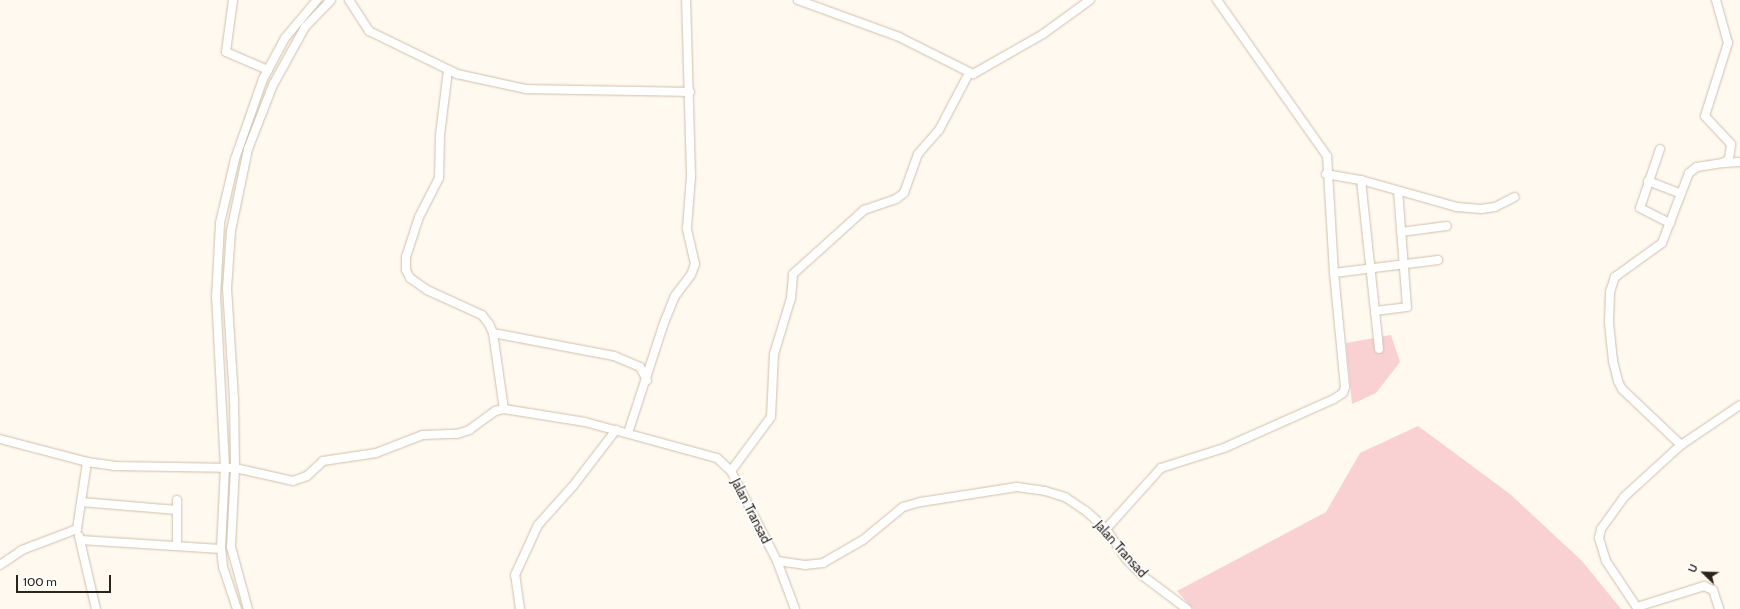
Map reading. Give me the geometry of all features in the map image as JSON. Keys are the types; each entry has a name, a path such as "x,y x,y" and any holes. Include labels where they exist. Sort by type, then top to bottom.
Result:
{"street":[{"path":"233,0 226,52 268,70"},
{"path":"237,609 223,567 221,549 225,467 216,298 220,223 235,159 268,70 285,38 317,0"},
{"path":"248,609 231,547 235,468 234,400 227,289 228,252 240,182 258,121 283,65 305,27 331,0"},
{"path":"349,0 369,31 448,70 526,89 690,92"},
{"path":"628,433 647,380 667,316 675,296 691,275 695,264 687,228 691,176 690,92 686,0"},
{"path":"798,0 899,37 969,73 980,72 1043,34 1090,0"},
{"path":"1106,529 1161,468 1224,448 1334,399 1343,393 1346,377 1334,273 1326,174 1327,156 1323,147 1217,0"},
{"path":"1716,0 1728,43 1705,116 1731,144 1729,159 1723,163"},
{"path":"0,439 87,462 114,466 225,467 293,481 300,480 323,461 376,453 423,436 457,434 469,430 494,411 504,409 494,333 482,315 427,290 410,278 406,270 406,256 420,217 439,178 440,135 448,70"},
{"path":"731,471 771,417 774,354 791,298 794,274 864,210 896,199 904,193 918,154 939,130 969,73"},
{"path":"1660,149 1640,208 1670,223"},
{"path":"1681,445 1620,385 1612,361 1609,322 1612,281 1659,246 1670,223 1680,193 1689,173 1697,167 1740,162"},
{"path":"1326,174 1362,180 1450,206 1481,209 1502,205 1514,196"},
{"path":"1362,180 1379,349"},
{"path":"1648,181 1680,193"},
{"path":"1375,311 1406,308 1398,191"},
{"path":"1401,232 1447,226"},
{"path":"1334,273 1404,266 1438,260"},
{"path":"494,333 614,356 640,367 647,380"},
{"path":"1719,609 1713,590 1704,586 1637,608 1606,561 1598,538 1601,529 1624,497 1681,445 1740,405"},
{"name":"Jalan Transad","path":"504,409 584,422 717,458 731,471 777,562 805,565 824,563 864,540 903,507 1017,487 1032,488 1065,498 1086,511 1106,529 1126,559 1143,576 1187,609"},
{"path":"520,609 515,575 538,525 573,486 616,430"},
{"path":"87,462 77,530 81,540 88,584 96,609"},
{"path":"176,546 178,500"},
{"path":"81,502 177,510"},
{"path":"0,565 22,550 77,530"},
{"path":"81,540 221,549"},
{"path":"777,562 794,609"}],"shaded area":[{"path":"1391,335 1400,362 1376,393 1352,404 1346,343"},
{"path":"1418,426 1510,494 1582,561 1621,609 1193,609 1177,591 1326,512 1360,453"}]}
